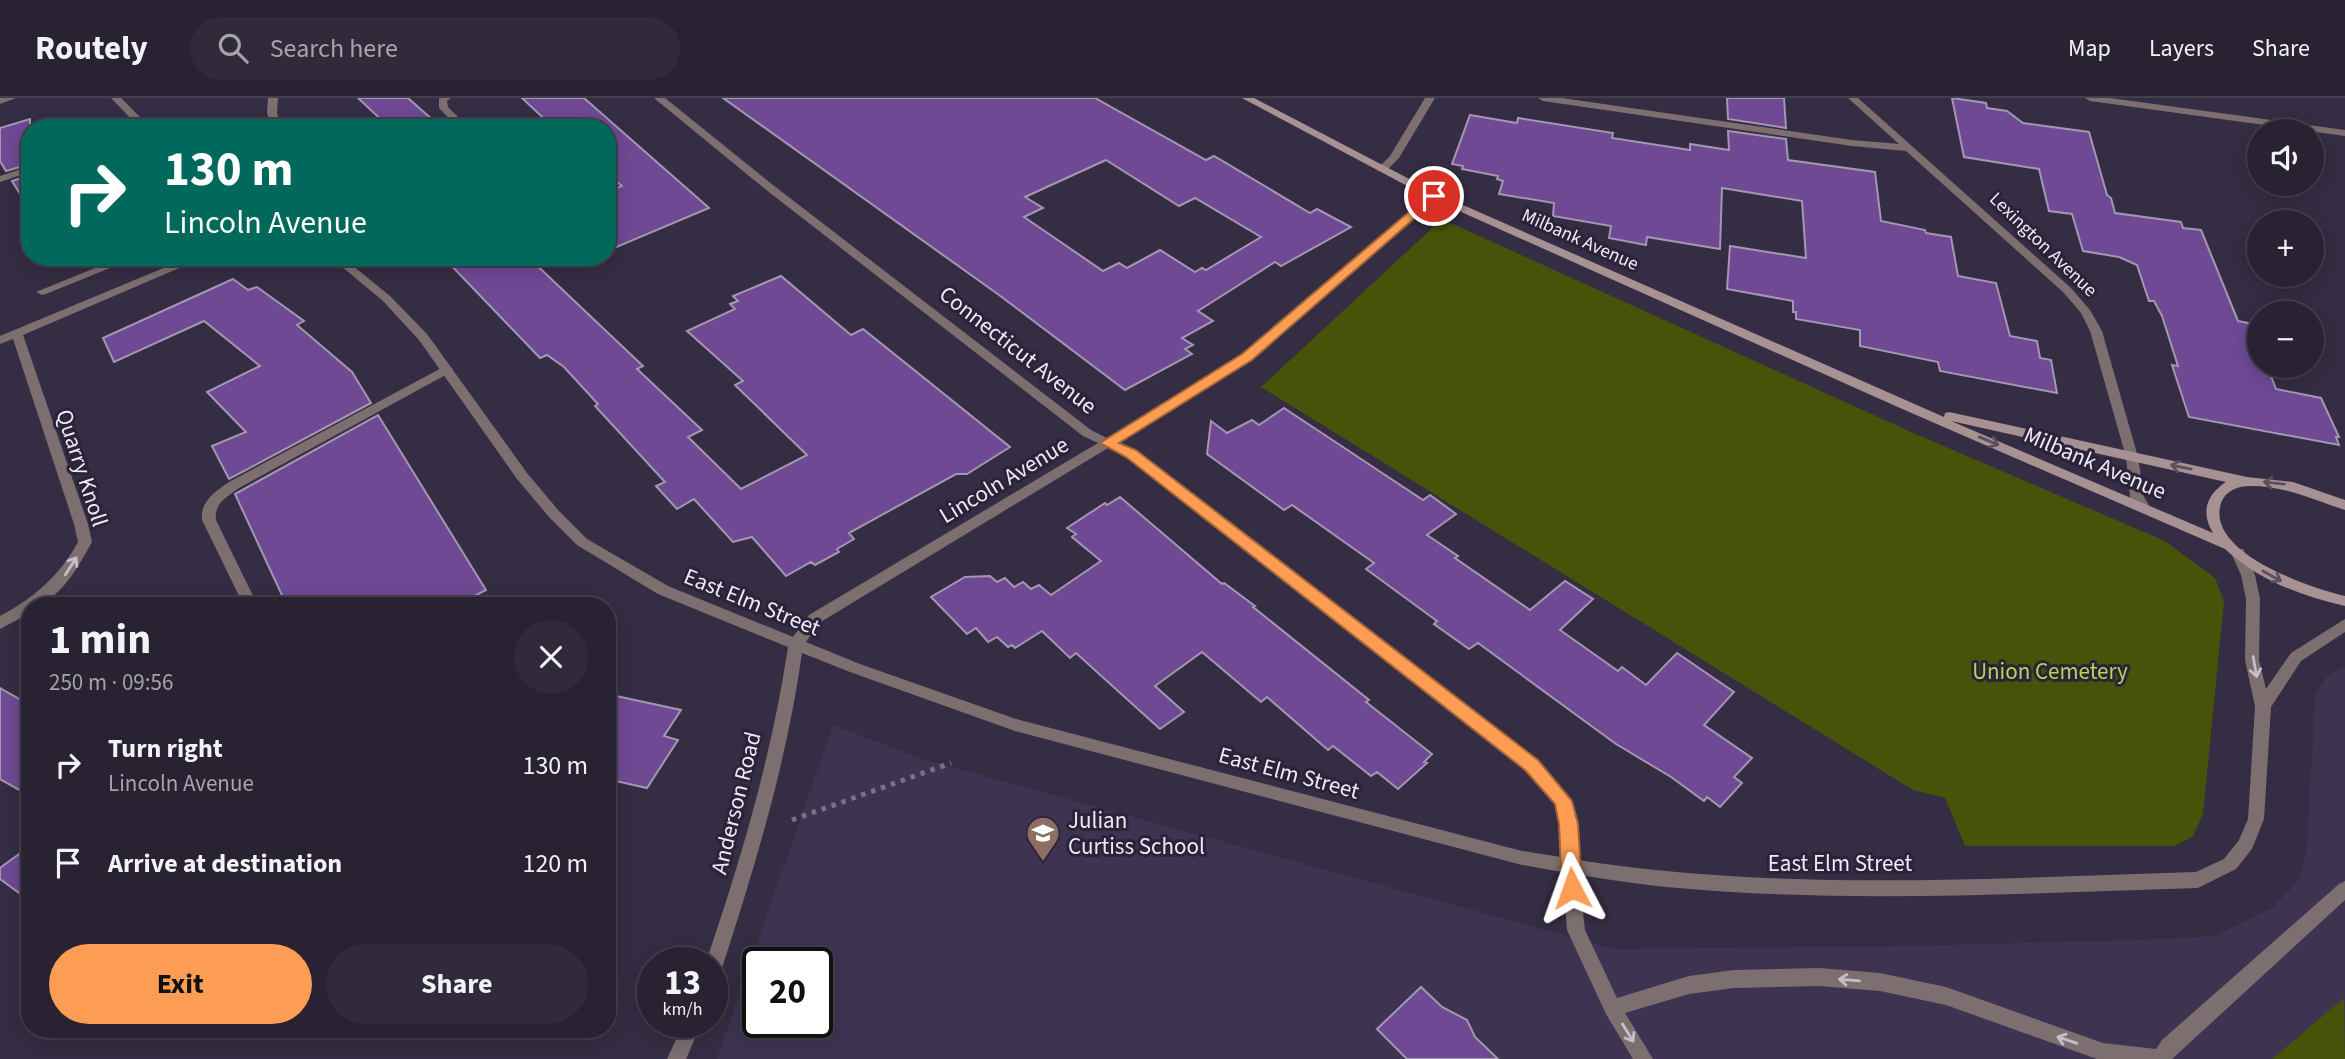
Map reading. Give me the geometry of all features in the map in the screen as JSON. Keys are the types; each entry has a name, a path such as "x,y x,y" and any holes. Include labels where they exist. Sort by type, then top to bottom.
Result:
{"main road":[{"name":"Milbank Avenue","path":"1247,98 1434,196 1903,405 2143,507 2234,549 2275,579 2298,589 2345,601"},
{"name":"Milbank Avenue","path":"1903,405 2248,482 2288,484 2315,492"},
{"path":"2234,549 2217,527 2213,508 2218,494 2233,485 2248,482"},
{"path":"2315,492 2345,495"},
{"path":"2315,492 2345,505"}],"street":[{"path":"0,101 11,98"},
{"path":"116,98 137,119"},
{"path":"273,98 274,119"},
{"path":"446,98 442,100 444,108 455,119"},
{"name":"Connecticut Avenue","path":"659,98 769,187 1087,433 1131,454 1531,765 1563,801 1569,824 1576,930 1612,1008 1644,1059"},
{"path":"1382,169 1394,158 1430,98"},
{"path":"1542,98 1852,143 1910,148"},
{"name":"Lexington Avenue","path":"1853,98 2067,290 2086,312 2096,331 2132,457 2137,497 2143,507"},
{"path":"2090,98 2345,133"},
{"path":"2328,131 2345,142"},
{"path":"0,179 21,172"},
{"name":"Lincoln Avenue","path":"796,645 814,619 1247,357 1434,196"},
{"path":"43,292 109,266"},
{"path":"0,340 178,266"},
{"name":"East Elm Street","path":"346,266 410,321 522,476 582,542 663,590 796,645 1015,725 1522,858 1570,867 1712,883 1806,887 2199,880 2230,864 2246,844 2256,819 2263,706 2252,660 2253,599 2248,575 2234,549"},
{"name":"Quarry Knoll","path":"17,333 85,542 60,582 40,597"},
{"path":"247,597 209,520 208,510 215,499 234,485 447,369"},
{"name":"Quarry Knoll","path":"0,623 21,612"},
{"path":"2263,706 2296,657 2345,625"},
{"name":"Anderson Road","path":"720,947 737,897 768,782 789,691 796,645"},
{"path":"1612,1008 1689,985 1734,979 1819,977 1880,982 1946,996 2103,1052 2159,1059 2169,1047 2345,889"},
{"path":"676,1059 686,1038"}],"path":[{"path":"792,820 951,763"}],"shaded area":[{"name":"Julian Curtiss School","path":"2345,667 2345,1059 717,1059 724,1038 728,1038 728,1027 742,987 742,1038 833,1038 833,947 756,947 833,725 922,759 1614,949 1903,946 2215,936 2272,908 2300,879 2307,848 2315,695 2327,676"}],"green space":[{"name":"Union Cemetery","path":"1442,219 1911,432 2165,541 2215,578 2224,601 2203,814 2193,836 2175,846 1965,846 1945,798 1913,790 1261,387"},
{"path":"2344,998 2345,1059 2272,1059"}],"building":[{"path":"358,98 408,98 432,119 380,119"},
{"path":"522,98 584,98 608,119 544,119"},
{"path":"723,98 1095,98 1206,160 1214,156 1310,213 1317,209 1351,227 1281,266 1275,262 1198,311 1213,321 1182,338 1193,345 1185,349 1192,354 1125,390 999,295","holes":["1106,160 1179,206 1195,198 1261,237 1206,270 1202,268 1195,272 1160,250 1127,268 1119,263 1103,271 1024,217 1043,208 1025,197"]},
{"path":"1727,98 1784,98 1786,128 1728,119"},
{"path":"1952,98 1986,103 1987,108 2007,111 2023,123 2089,132 2107,195 2111,198 2115,213 2181,222 2183,228 2201,230 2238,321 2247,323 2247,378 2272,378 2276,389 2321,398 2339,437 2336,437 2339,445 2189,417 2172,365 2178,366 2162,316 2154,301 2149,301 2137,265 2119,257 2083,251 2072,214 2049,211 2039,169 1964,157"},
{"path":"1470,115 1517,123 1518,118 1613,133 1612,138 1690,150 1690,144 1729,150 1728,131 1786,139 1788,160 1875,172 1881,221 1951,237 1958,276 1996,283 2010,336 2037,341 2040,358 2051,360 2057,393 1940,371 1938,362 1860,346 1860,330 1796,319 1793,301 1727,289 1730,246 1806,258 1802,201 1722,188 1720,249 1647,237 1646,245 1609,238 1611,226 1553,216 1554,203 1499,194 1503,181 1497,179 1498,176 1462,169 1463,166 1452,164"},
{"path":"21,122 21,167 6,171 0,161 0,128"},
{"path":"616,126 709,208 616,247 616,188 622,186 616,181"},
{"path":"21,178 21,196 12,181"},
{"path":"452,266 537,266 643,366 637,369 702,430 688,437 741,489 807,455 735,385 743,381 687,331 735,309 730,304 738,301 733,296 781,276 851,335 863,329 1010,447 967,474 956,474 849,533 854,539 837,549 839,552 815,565 811,562 786,576 752,537 733,542 694,499 677,509 656,486 665,482 595,406 598,404 564,367 547,355 540,358"},
{"path":"233,279 248,290 257,287 304,321 297,325 352,372 371,403 229,479 212,446 246,432 207,392 260,366 204,321 114,362 103,338"},
{"path":"1284,408 1423,500 1430,495 1456,514 1427,535 1458,556 1455,558 1530,610 1565,581 1593,599 1560,630 1618,671 1622,667 1646,685 1677,653 1734,692 1704,725 1752,758 1734,777 1742,783 1720,807 1707,797 1704,801 1671,777 1616,744 1478,643 1469,649 1434,624 1437,621 1366,569 1374,563 1292,505 1284,510 1207,454 1211,421 1227,433 1252,420 1259,425"},
{"path":"378,415 486,590 472,597 283,597 235,494"},
{"path":"1120,497 1222,584 1255,606 1253,607 1369,700 1366,702 1432,754 1424,762 1427,763 1398,789 1377,772 1371,776 1333,746 1328,750 1267,697 1261,702 1202,652 1155,686 1184,712 1160,729 1076,653 1070,658 1042,631 1015,648 1012,645 1008,647 997,637 988,642 976,628 967,634 931,597 965,577 990,576 997,582 1005,578 1014,587 1023,582 1031,589 1039,585 1051,595 1101,561 1072,537 1076,534 1067,528 1105,503 1107,505"},
{"path":"0,688 21,700 21,791 0,779"},
{"path":"616,696 681,710 664,736 678,740 647,788 616,781"},
{"path":"21,853 21,894 0,879 0,868"},
{"path":"1421,987 1442,1007 1467,1020 1475,1037 1498,1059 1407,1059 1377,1029"}],"place":[{"name":"Julian Curtiss School","path":"1043,863"}],"route":[{"path":"1434,196 1247,357 1107,443 1131,454 1531,765 1563,801 1569,824 1572,888"}]}
